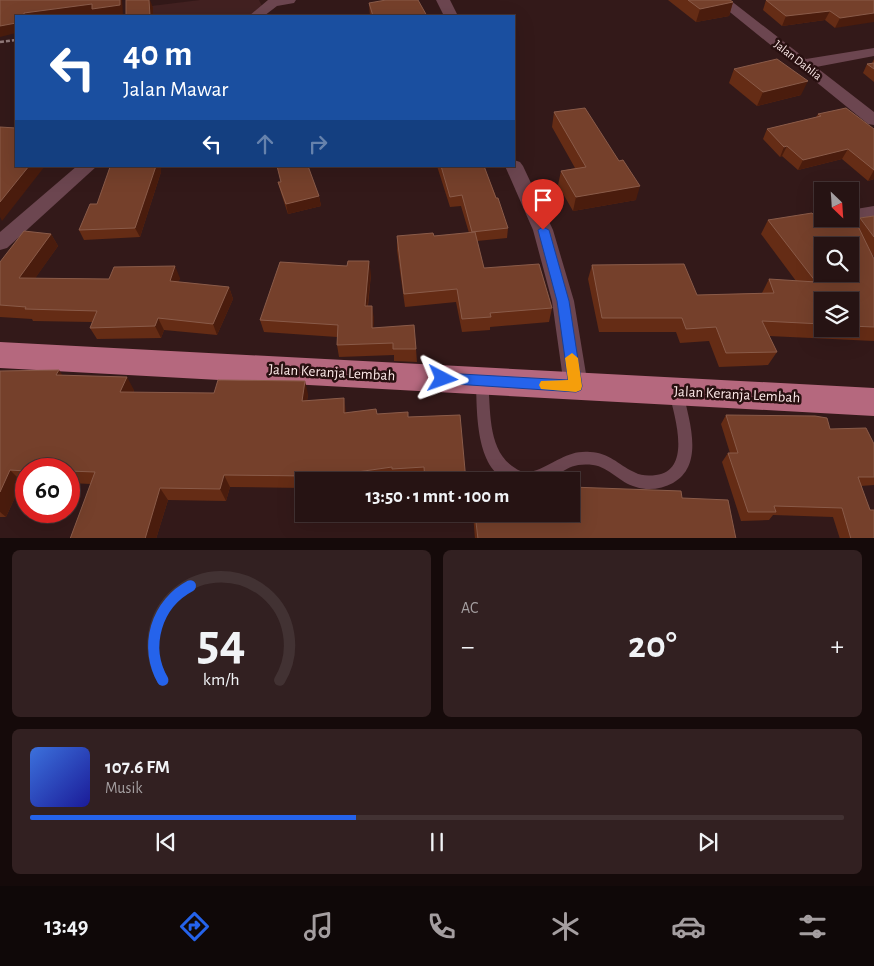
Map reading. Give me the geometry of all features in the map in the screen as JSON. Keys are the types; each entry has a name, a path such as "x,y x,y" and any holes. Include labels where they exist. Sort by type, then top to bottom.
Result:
{"main road":[{"name":"Jalan Keranja Lembah","path":"0,356 676,390 874,402"}],"street":[{"path":"257,15 272,2 289,0"},
{"path":"444,0 450,15"},
{"name":"Jalan Dahlia","path":"722,0 874,120"},
{"path":"804,64 874,52"},
{"path":"0,243 87,167"},
{"path":"514,167 543,230 563,301 576,386"},
{"path":"859,216 874,214"}],"lane":[{"path":"482,381 488,445 496,462 505,472 519,478 532,479 556,465 573,458 587,457 601,459 631,478 649,482 672,478 681,470 686,458 676,390"}],"path":[{"path":"0,42 15,40"}],"shaded area":[{"path":"200,0 259,0 263,8 254,15 127,15 127,9"}],"building":[{"path":"0,0 120,0 120,5 92,9 92,4 24,13 24,15 15,15 15,23 0,26"},
{"path":"126,0 149,0 150,15 126,15"},
{"path":"386,0 418,0 426,15 373,15 369,3"},
{"path":"688,0 730,0 733,2 700,9"},
{"path":"766,0 874,0 874,13 840,18 830,11 786,16"},
{"path":"777,59 808,81 763,92 734,69"},
{"path":"874,63 874,69 867,64"},
{"path":"585,108 619,161 623,160 640,186 576,197 561,171 586,167 554,112"},
{"path":"846,108 874,129 874,170 848,149 803,160 787,146 784,147 767,129 821,116 818,114"},
{"path":"0,127 15,128 15,167 28,167 0,202"},
{"path":"110,167 156,167 135,228 79,230 90,204 97,204"},
{"path":"277,167 308,167 319,196 286,204 278,182 281,182"},
{"path":"441,167 484,167 496,198 498,198 508,228 472,232 462,195 450,197"},
{"path":"812,213 814,215 814,228 859,228 874,259 874,327 859,326 859,292 814,292 814,324 762,321 777,352 726,353 716,327 686,329 682,318 602,318 592,265 684,264 697,295 774,293 769,279 859,282 859,237 814,237 814,279 768,220"},
{"path":"874,216 874,237 860,218"},
{"path":"24,231 51,234 19,278 109,279 114,267 175,266 170,281 229,287 213,324 158,318 155,326 90,328 97,311 25,309 26,307 0,305 0,262"},
{"path":"475,232 484,268 539,264 552,308 490,313 491,317 462,319 457,289 404,294 397,236 433,233 434,236"},
{"path":"348,261 369,261 365,306 372,306 372,328 414,325 416,349 393,349 393,343 337,345 338,325 260,320 280,262 347,266"},
{"path":"59,370 56,375 127,377 120,392 214,393 218,380 305,381 302,401 344,398 344,413 376,409 377,414 408,412 408,417 460,415 465,472 424,472 424,467 392,469 392,467 357,472 295,472 295,476 224,475 220,489 160,488 145,538 70,538 76,523 80,523 80,512 95,472 80,471 80,458 15,458 15,470 10,470 0,492 0,371"},
{"path":"726,415 815,416 827,418 830,429 866,428 874,444 874,477 858,477 870,510 874,510 874,538 851,538 842,508 774,506 776,512 748,512 728,453 738,453"},
{"path":"580,487 681,491 682,498 728,500 736,538 478,538 476,522 580,522"}],"slow traffic":[{"path":"546,385 576,386 572,358"}],"route":[{"path":"443,379 576,386 563,301 543,230"}]}
